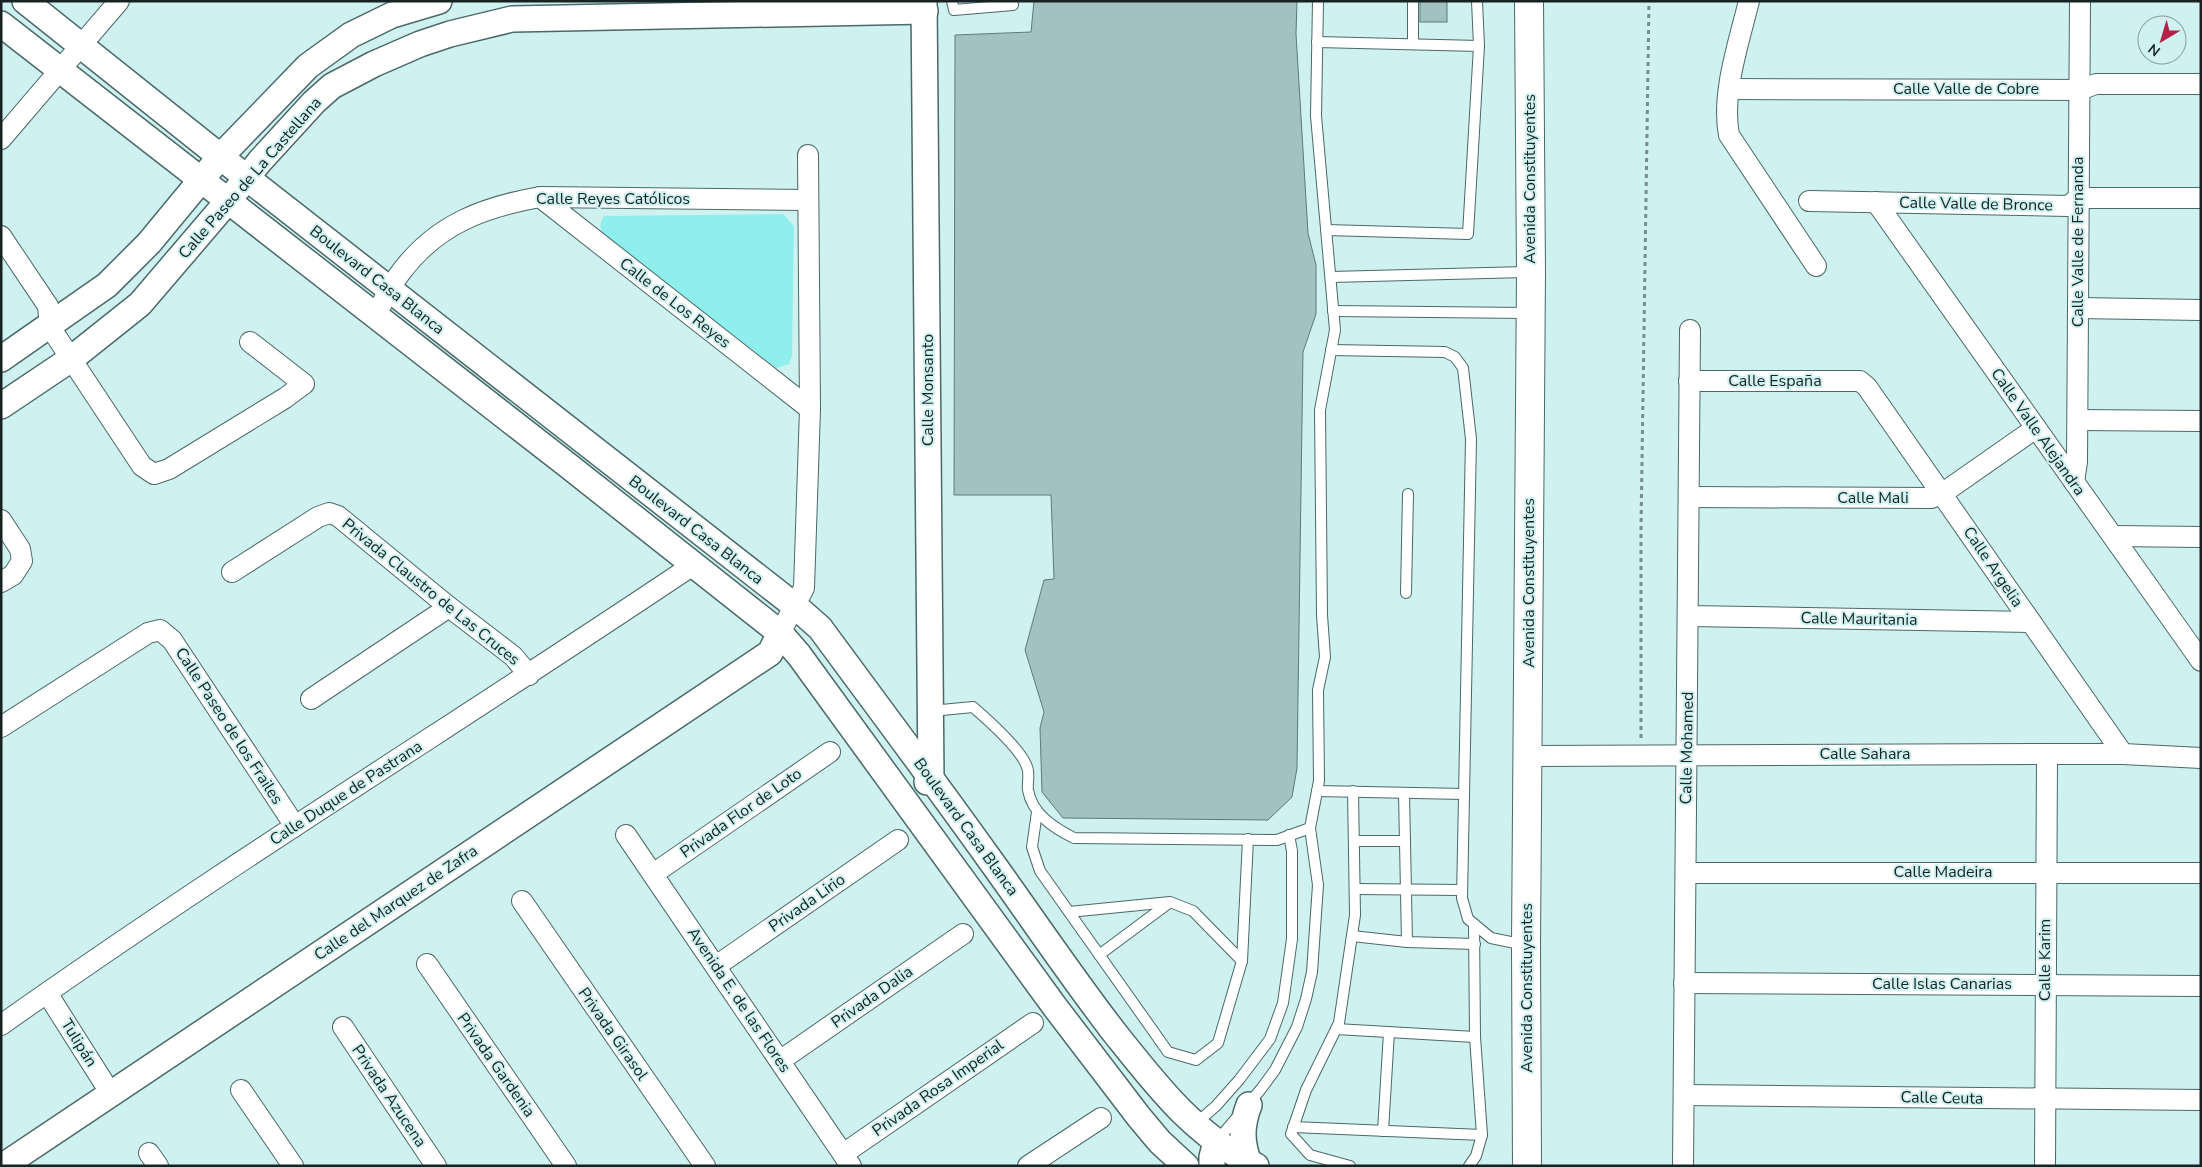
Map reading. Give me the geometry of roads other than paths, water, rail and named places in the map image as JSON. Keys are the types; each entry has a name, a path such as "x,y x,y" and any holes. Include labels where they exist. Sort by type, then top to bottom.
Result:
{"main road":[{"name":"Avenida Constituyentes","path":"1527,1166 1526,945 1531,272 1529,1"}],"street":[{"name":"Boulevard Casa Blanca","path":"25,1 390,291 795,606 820,628 1083,991 1152,1081 1194,1125 1214,1154 1252,1164"},
{"path":"1,139 61,71 118,1"},
{"name":"Calle Paseo de La Castellana","path":"1,359 108,285 149,243 220,157 290,83 331,48 351,35 392,16 439,1"},
{"path":"1749,1 1733,67 1726,121 1728,135 1816,266"},
{"name":"Calle Valle de Fernanda","path":"2074,482 2077,462 2078,420 2080,1"},
{"name":"Calle Paseo de La Castellana","path":"1,406 71,359 120,322 140,304 314,102 337,82 420,44 476,27 512,19 538,17 924,6"},
{"name":"Calle Monsanto","path":"924,6 931,779"},
{"name":"Boulevard Casa Blanca","path":"1,24 780,633 799,655 1055,1007 1160,1142 1186,1166"},
{"name":"Calle Valle de Cobre","path":"1730,88 2079,90 2096,84 2201,84"},
{"path":"780,633 804,588 810,409 808,155"},
{"name":"Calle Reyes Católicos","path":"375,315 399,274 417,254 459,222 475,214 540,197 808,200"},
{"name":"Calle de Los Reyes","path":"540,197 810,409"},
{"name":"Calle Valle de Bronce","path":"1809,201 2069,206 2078,198 2201,198"},
{"name":"Calle Valle Alejandra","path":"1876,202 2197,652"},
{"path":"1,236 48,306 50,326 71,359 142,466 154,474 169,469 285,398 304,384 250,342"},
{"path":"2078,308 2201,310"},
{"name":"Calle Mohamed","path":"1683,1166 1690,330"},
{"name":"Calle España","path":"1689,381 1860,382"},
{"name":"Calle Argelia","path":"1860,382 1867,387 1943,493 2123,754"},
{"path":"2078,420 2201,421"},
{"name":"Calle Mali","path":"1689,496 1931,498 1943,493 2036,428"},
{"path":"642,524 660,502"},
{"name":"Privada Claustro de Las Cruces","path":"232,572 318,517 329,513 338,516 449,607 513,656 530,675"},
{"path":"1,520 20,549 22,561 13,575 1,582"},
{"path":"2113,536 2201,537"},
{"name":"Calle Duque de Pastrana","path":"1,1025 295,826 530,675 694,565"},
{"path":"312,699 449,607"},
{"name":"Calle Mauritania","path":"1688,616 2031,622"},
{"name":"Calle Paseo de los Frailes","path":"1,727 148,633 160,630 172,640 295,826"},
{"name":"Calle del Marquez de Zafra","path":"3,1166 770,653 780,633"},
{"name":"Privada Flor de Loto","path":"653,874 830,752"},
{"name":"Calle Sahara","path":"1528,756 1641,754 2123,754 2201,758"},
{"name":"Calle Karim","path":"2045,1166 2047,754"},
{"path":"905,800 931,779"},
{"name":"Avenida E. de las Flores","path":"626,836 847,1160"},
{"name":"Privada Lirio","path":"716,966 898,840"},
{"name":"Calle Madeira","path":"1686,873 2201,873"},
{"name":"Privada Girasol","path":"522,901 705,1166"},
{"name":"Privada Dalia","path":"780,1060 963,934"},
{"name":"Privada Gardenia","path":"426,964 566,1166"},
{"name":"Calle Islas Canarias","path":"1684,983 2201,986"},
{"name":"Tulipán","path":"48,993 111,1094"},
{"name":"Privada Rosa Imperial","path":"847,1160 1033,1023"},
{"name":"Privada Azucena","path":"343,1027 436,1166"},
{"path":"241,1090 293,1166"},
{"name":"Calle Ceuta","path":"1684,1095 2201,1100"},
{"path":"1249,1104 1243,1118 1241,1134 1244,1148 1252,1164"},
{"path":"1028,1166 1101,1118"},
{"path":"1160,1142 1176,1136 1194,1125"}],"lane":[{"path":"952,1 954,10 1013,5 1012,1"},
{"path":"1214,1154 1275,1070 1289,1045 1306,999 1312,972 1318,885 1310,828 1319,781 1318,690 1325,658 1322,615 1320,410 1335,330 1316,116 1318,1"},
{"path":"1413,1 1413,44"},
{"path":"1326,230 1468,234 1480,46 1477,1"},
{"path":"1317,42 1480,46"},
{"path":"1331,277 1531,272"},
{"path":"1334,311 1530,313"},
{"path":"1331,350 1445,352 1455,357 1463,368 1471,439 1462,898 1468,919 1491,938 1526,945"},
{"path":"1406,593 1408,494"},
{"path":"930,712 973,707 996,727 1028,767 1028,791 1038,812 1053,828 1074,838 1277,840 1310,828"},
{"path":"1317,791 1464,794"},
{"path":"1350,1166 1310,1155 1291,1134 1306,1090 1339,1023 1355,915 1353,791"},
{"path":"1404,793 1407,942"},
{"path":"1038,812 1032,848 1040,871 1168,1052 1196,1060 1218,1043 1242,961 1248,839"},
{"path":"1194,1125 1216,1106 1239,1080 1270,1039 1283,1003 1292,938 1292,851 1290,835"},
{"path":"1354,841 1405,841"},
{"path":"1355,889 1462,890"},
{"path":"1069,912 1170,902 1193,911 1242,961"},
{"path":"1099,955 1170,902"},
{"path":"1469,1166 1476,1156 1482,1135 1475,1036 1474,924"},
{"path":"1352,936 1407,942 1474,944"},
{"path":"1336,1029 1475,1036"},
{"path":"1383,1131 1389,1032"},
{"path":"1293,1127 1482,1135"}]}
